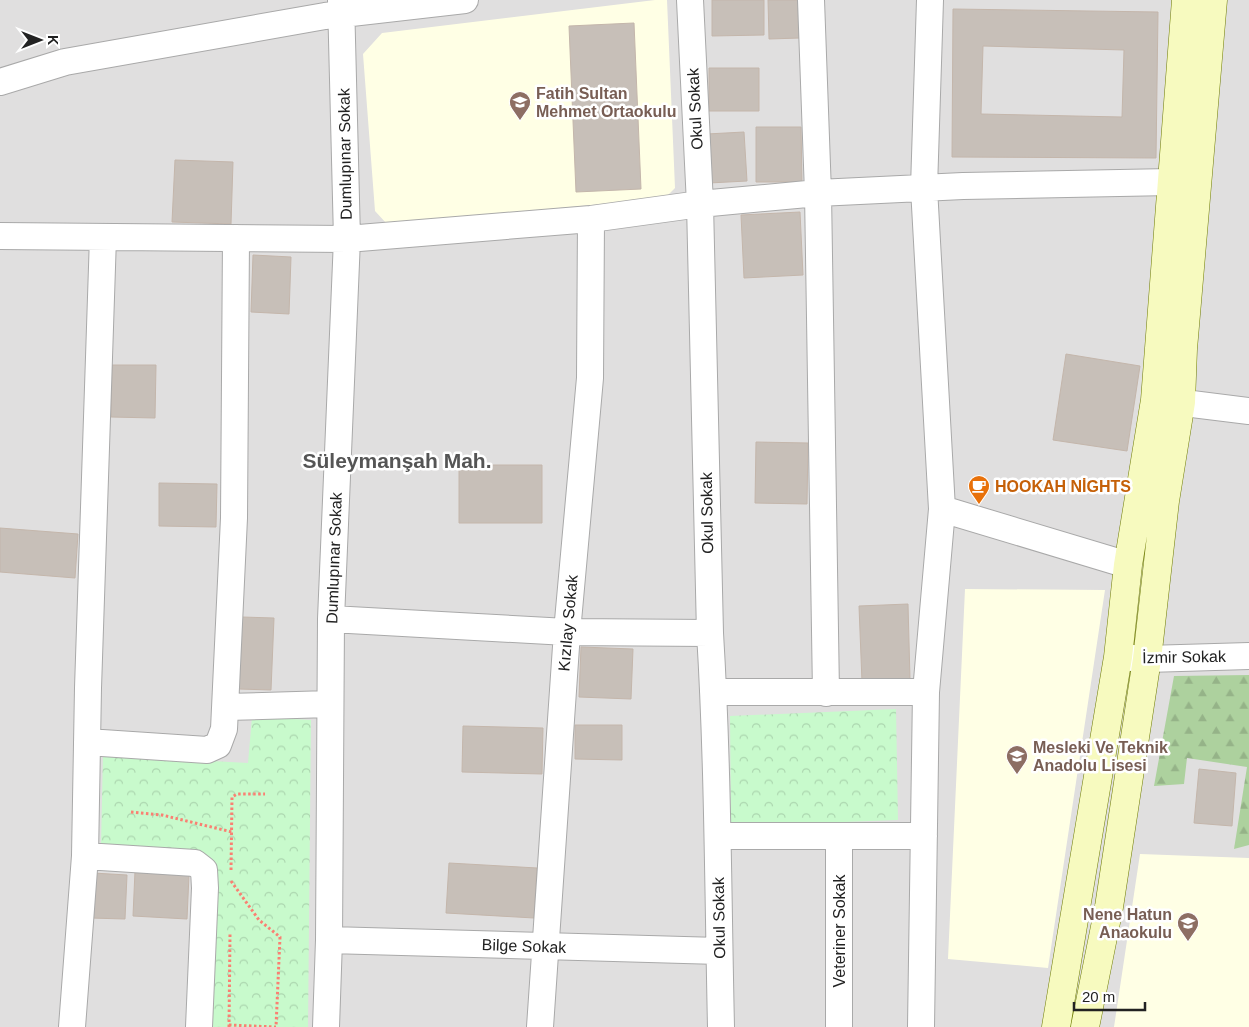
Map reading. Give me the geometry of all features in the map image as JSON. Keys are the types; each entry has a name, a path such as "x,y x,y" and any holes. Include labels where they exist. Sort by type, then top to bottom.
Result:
{"street":[{"path":"0,82 65,62 342,7 465,0"},
{"name":"Okul Sokak","path":"690,0 700,204 722,1027"},
{"path":"811,0 818,193 826,693"},
{"path":"922,1027 926,692 942,510 924,188 930,0"},
{"path":"1085,1027 1109,907 1147,658 1165,501 1171,182 1186,0"},
{"path":"1056,1027 1118,657 1128,565 1184,340 1213,0"},
{"name":"Dumlupınar Sokak","path":"326,1027 329,940 331,619 347,239 342,7"},
{"path":"0,236 347,239 592,219 700,204 818,193 963,186 1171,182"},
{"name":"Kızılay Sokak","path":"540,1027 567,632 590,378 592,219"},
{"path":"72,1027 86,856 87,742 102,237"},
{"path":"87,742 207,750 218,744 224,729 234,518 236,238"},
{"path":"1168,401 1249,411"},
{"path":"942,510 1128,565"},
{"path":"331,619 567,632 710,633"},
{"name":"İzmir Sokak","path":"1118,657 1249,656"},
{"path":"713,692 926,692"},
{"path":"226,707 330,704"},
{"path":"718,836 924,836"},
{"name":"Veteriner Sokak","path":"839,836 840,1027"},
{"path":"86,856 195,863 204,870 205,888 199,1027"},
{"name":"Bilge Sokak","path":"329,940 719,951"}],"path":[{"path":"231,871 232,797 237,794 265,794"},
{"path":"131,812 162,815 232,832"},
{"path":"230,929 229,1026 276,1027 280,937 259,920 231,881 231,890"}],"shaded area":[{"path":"0,0 1249,0 1249,1027 0,1027"},
{"name":"Fatih Sultan Mehmet Ortaokulu","path":"667,0 675,188 665,198 387,224 375,211 363,54 382,33"},
{"name":"Mesleki Ve Teknik Anadolu Lisesi","path":"965,589 1105,590 1048,968 948,959"},
{"name":"Nene Hatun Anaokulu","path":"1140,854 1249,858 1249,1027 1114,1027"}],"green space":[{"path":"1249,675 1249,845 1234,849 1247,767 1187,758 1184,784 1154,786 1174,676"},
{"path":"896,709 898,820 731,826 730,716"},
{"path":"252,717 311,720 308,1027 211,1027 216,865 204,853 101,844 103,755 248,763"}],"building":[{"path":"712,0 764,0 764,35 712,36"},
{"path":"768,0 799,0 800,38 769,39"},
{"path":"953,9 1158,12 1156,158 952,157","holes":["983,46 1124,50 1122,117 981,114"]},
{"path":"634,23 641,189 576,192 569,26"},
{"path":"709,68 759,68 759,111 709,111"},
{"path":"756,127 801,127 802,182 756,182"},
{"path":"744,132 747,181 709,183 707,134"},
{"path":"175,160 233,162 231,224 172,222"},
{"path":"800,212 803,275 744,278 741,215"},
{"path":"253,255 291,257 289,314 251,312"},
{"path":"1066,354 1140,366 1127,451 1053,440"},
{"path":"112,365 156,365 155,418 111,417"},
{"path":"756,442 808,443 807,504 755,503"},
{"path":"459,465 542,465 542,523 459,523"},
{"path":"159,483 217,484 216,527 159,526"},
{"path":"0,528 78,534 75,578 0,572"},
{"path":"908,604 910,680 862,682 859,606"},
{"path":"242,617 274,618 271,690 239,689"},
{"path":"581,647 633,649 631,699 579,697"},
{"path":"575,725 622,725 622,760 575,759"},
{"path":"463,726 543,728 542,774 462,772"},
{"path":"1199,769 1236,773 1232,826 1194,823"},
{"path":"449,863 537,868 534,918 446,913"},
{"path":"135,871 189,875 187,919 133,916"},
{"path":"93,873 127,875 125,919 90,918"}],"place":[{"name":"Fatih Sultan Mehmet Ortaokulu","path":"520,121"},
{"name":"HOOKAH NİGHTS","path":"979,505"},
{"name":"Mesleki Ve Teknik Anadolu Lisesi","path":"1017,775"},
{"name":"Nene Hatun Anaokulu","path":"1188,942"}],"district":[{"name":"Süleymanşah Mah.","path":"397,460"}]}
